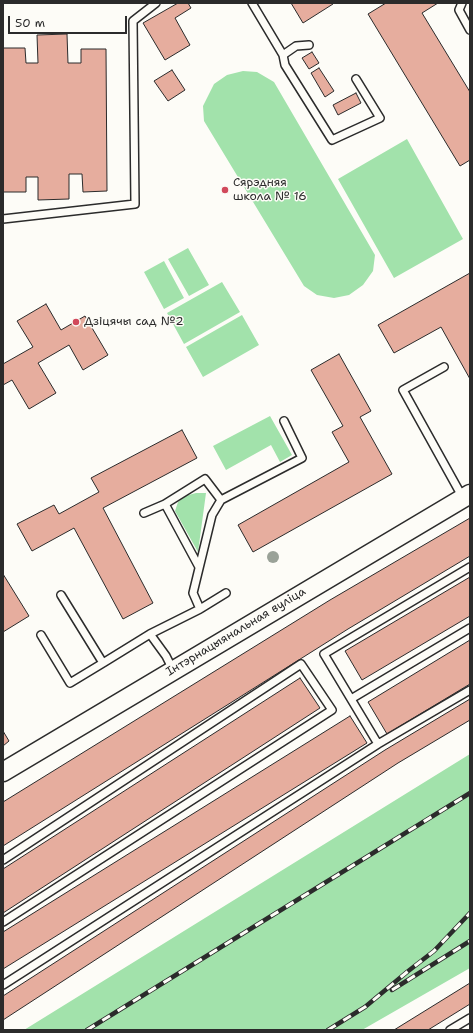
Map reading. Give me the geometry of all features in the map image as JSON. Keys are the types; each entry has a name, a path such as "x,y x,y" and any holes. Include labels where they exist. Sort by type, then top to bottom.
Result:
{"street":[{"name":"Інтэрнацыянальная вуліца","path":"3,772 467,496"}],"lane":[{"path":"3,219 135,204 133,21 156,3"},
{"path":"252,3 284,55 285,65 332,140 380,118 356,79"},
{"path":"462,3 459,10 470,30"},
{"path":"284,55 296,46 309,45"},
{"path":"444,367 403,390 467,496"},
{"path":"200,608 193,593 212,515 221,500 302,458 284,421"},
{"path":"144,513 165,504 205,480 221,500"},
{"path":"165,504 199,567"},
{"path":"378,744 324,654 470,567"},
{"path":"41,635 70,682 150,634 226,593"},
{"path":"61,595 103,663"},
{"path":"351,700 470,628"},
{"path":"150,634 166,656 173,670"},
{"path":"3,860 301,664 332,710 3,922"},
{"path":"3,985 378,744 470,690"},
{"path":"450,1030 470,1018"}],"green space":[{"path":"243,71 257,72 274,82 375,255 373,271 363,285 349,295 334,298 317,295 304,286 204,121 203,106 214,84 227,75"},
{"path":"407,139 463,239 394,278 338,179"},
{"path":"188,248 209,285 189,296 168,259"},
{"path":"164,261 184,298 164,309 144,272"},
{"path":"222,282 240,312 184,344 167,313"},
{"path":"242,315 259,345 203,377 186,347"},
{"path":"270,416 292,455 280,462 271,445 226,470 213,446"},
{"path":"196,493 206,493 198,552 175,511 178,502 185,496"},
{"path":"470,754 470,968 362,1030 24,1030"}],"building":[{"path":"178,3 188,3 191,8 175,18 190,45 165,60 143,23"},
{"path":"291,3 332,3 333,4 303,23"},
{"path":"386,3 438,3 422,13 470,92 470,160 460,166 368,14"},
{"path":"67,34 68,63 81,63 81,49 106,49 107,191 83,192 82,174 69,174 69,199 38,200 38,177 26,177 26,192 3,192 3,48 25,48 26,63 38,63 37,35"},
{"path":"312,52 319,63 309,69 302,58"},
{"path":"319,68 334,91 325,97 311,73"},
{"path":"172,70 185,90 168,101 154,81"},
{"path":"356,93 361,103 338,115 333,105"},
{"path":"470,273 470,379 441,327 394,353 378,325"},
{"path":"46,304 61,330 85,316 108,355 83,370 69,345 38,363 56,393 29,409 12,380 3,385 3,364 33,347 17,321"},
{"path":"339,354 371,411 360,417 392,474 253,552 238,525 349,462 332,432 343,426 311,370"},
{"path":"182,430 197,458 103,508 153,603 123,619 74,528 32,551 17,524 54,505 59,514 99,492 91,478"},
{"path":"470,518 470,556 348,629 3,846 3,802 330,600"},
{"path":"3,574 29,616 3,632"},
{"path":"470,577 470,616 362,680 345,651"},
{"path":"470,640 470,684 387,734 368,702"},
{"path":"300,678 320,708 3,913 3,869"},
{"path":"470,699 470,720 398,763 3,1020 3,996 385,750"},
{"path":"350,716 367,743 3,969 3,932"},
{"path":"3,731 9,741 3,746"},
{"path":"470,983 470,1004 428,1030 394,1030"}],"railway":[{"path":"87,1030 470,793"},
{"path":"328,1030 365,1007 434,951 470,913"},
{"path":"392,990 470,941"}],"place":[{"name":"Сярэдняя школа № 16","path":"225,190"},
{"name":"Дзіцячы сад №2","path":"76,322"}]}
